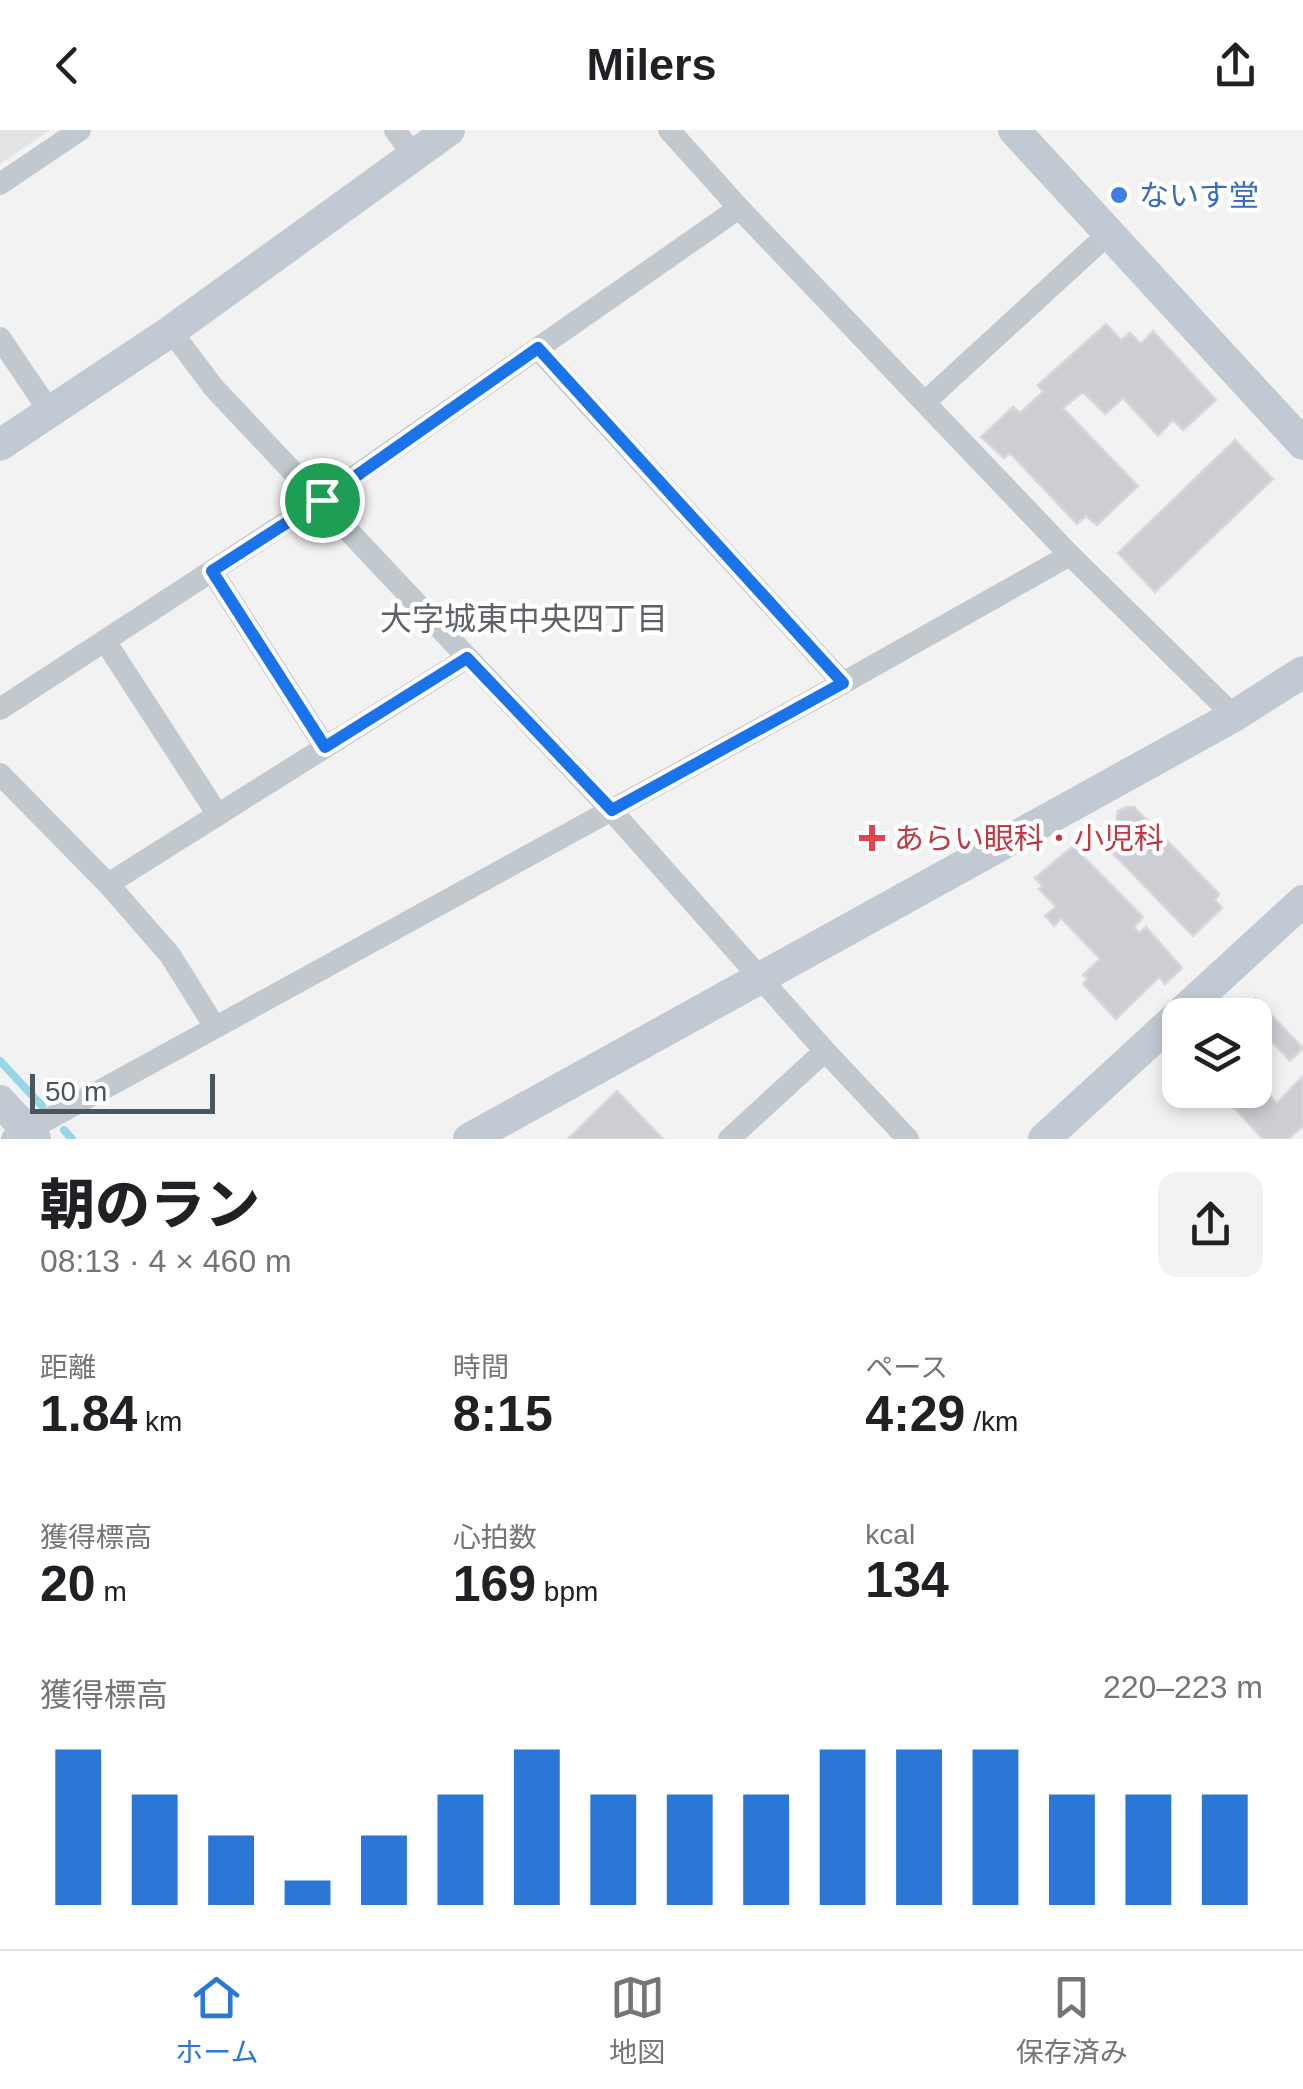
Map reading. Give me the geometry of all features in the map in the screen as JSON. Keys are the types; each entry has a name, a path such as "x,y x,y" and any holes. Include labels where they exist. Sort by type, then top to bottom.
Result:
{"street":[{"path":"0,184 80,130"},
{"path":"0,446 171,331 404,142 450,130"},
{"path":"669,130 1070,555 1234,716"},
{"path":"1014,130 1303,444"},
{"path":"0,709 322,500 740,208"},
{"path":"925,402 1108,234"},
{"path":"171,331 214,388 612,810 824,1051 908,1139"},
{"path":"0,338 50,412"},
{"path":"538,348 843,683"},
{"path":"0,1101 25,1136 1070,555"},
{"path":"212,571 325,747"},
{"path":"104,641 218,815"},
{"path":"108,884 467,658"},
{"path":"470,1139 1234,716 1303,672"},
{"path":"0,774 108,884 170,955 215,1028"},
{"path":"1044,1139 1303,901"},
{"path":"729,1139 824,1051"}],"shaded area":[{"path":"0,130 50,130 0,164"}],"building":[{"path":"1106,324 1121,340 1130,333 1141,344 1153,331 1216,400 1183,430 1173,420 1158,436 1123,398 1105,414 1083,392 1063,408 1138,486 1097,525 1086,516 1077,524 1010,453 1004,458 981,437 1013,407 1020,413 1043,392 1038,385"},
{"path":"1235,440 1273,479 1155,592 1118,553"},
{"path":"1134,807 1219,894 1215,900 1222,908 1193,936 1099,839 1110,829 1115,831 1118,811"},
{"path":"1073,846 1143,917 1134,927 1139,933 1146,927 1182,968 1165,984 1159,977 1116,1019 1083,984 1088,978 1083,975 1100,959 1061,918 1054,926 1045,916 1056,907 1039,889 1043,886 1035,878"},
{"path":"1272,1016 1303,1048 1290,1061 1272,1042"},
{"path":"1303,1076 1303,1126 1288,1139 1263,1139 1234,1108 1272,1108 1272,1098 1277,1103"},
{"path":"617,1091 663,1139 568,1139"}],"waterway":[{"path":"0,1061 42,1106"},
{"path":"64,1130 72,1139"}],"place":[{"name":"ないす堂","path":"1119,195"},
{"name":"あらい眼科・小児科","path":"872,838"}],"district":[{"name":"大字城東中央四丁目","path":"524,619"}],"route":[{"path":"538,348 843,683 612,810 467,658 325,747 212,571 322,500 538,348"}]}
